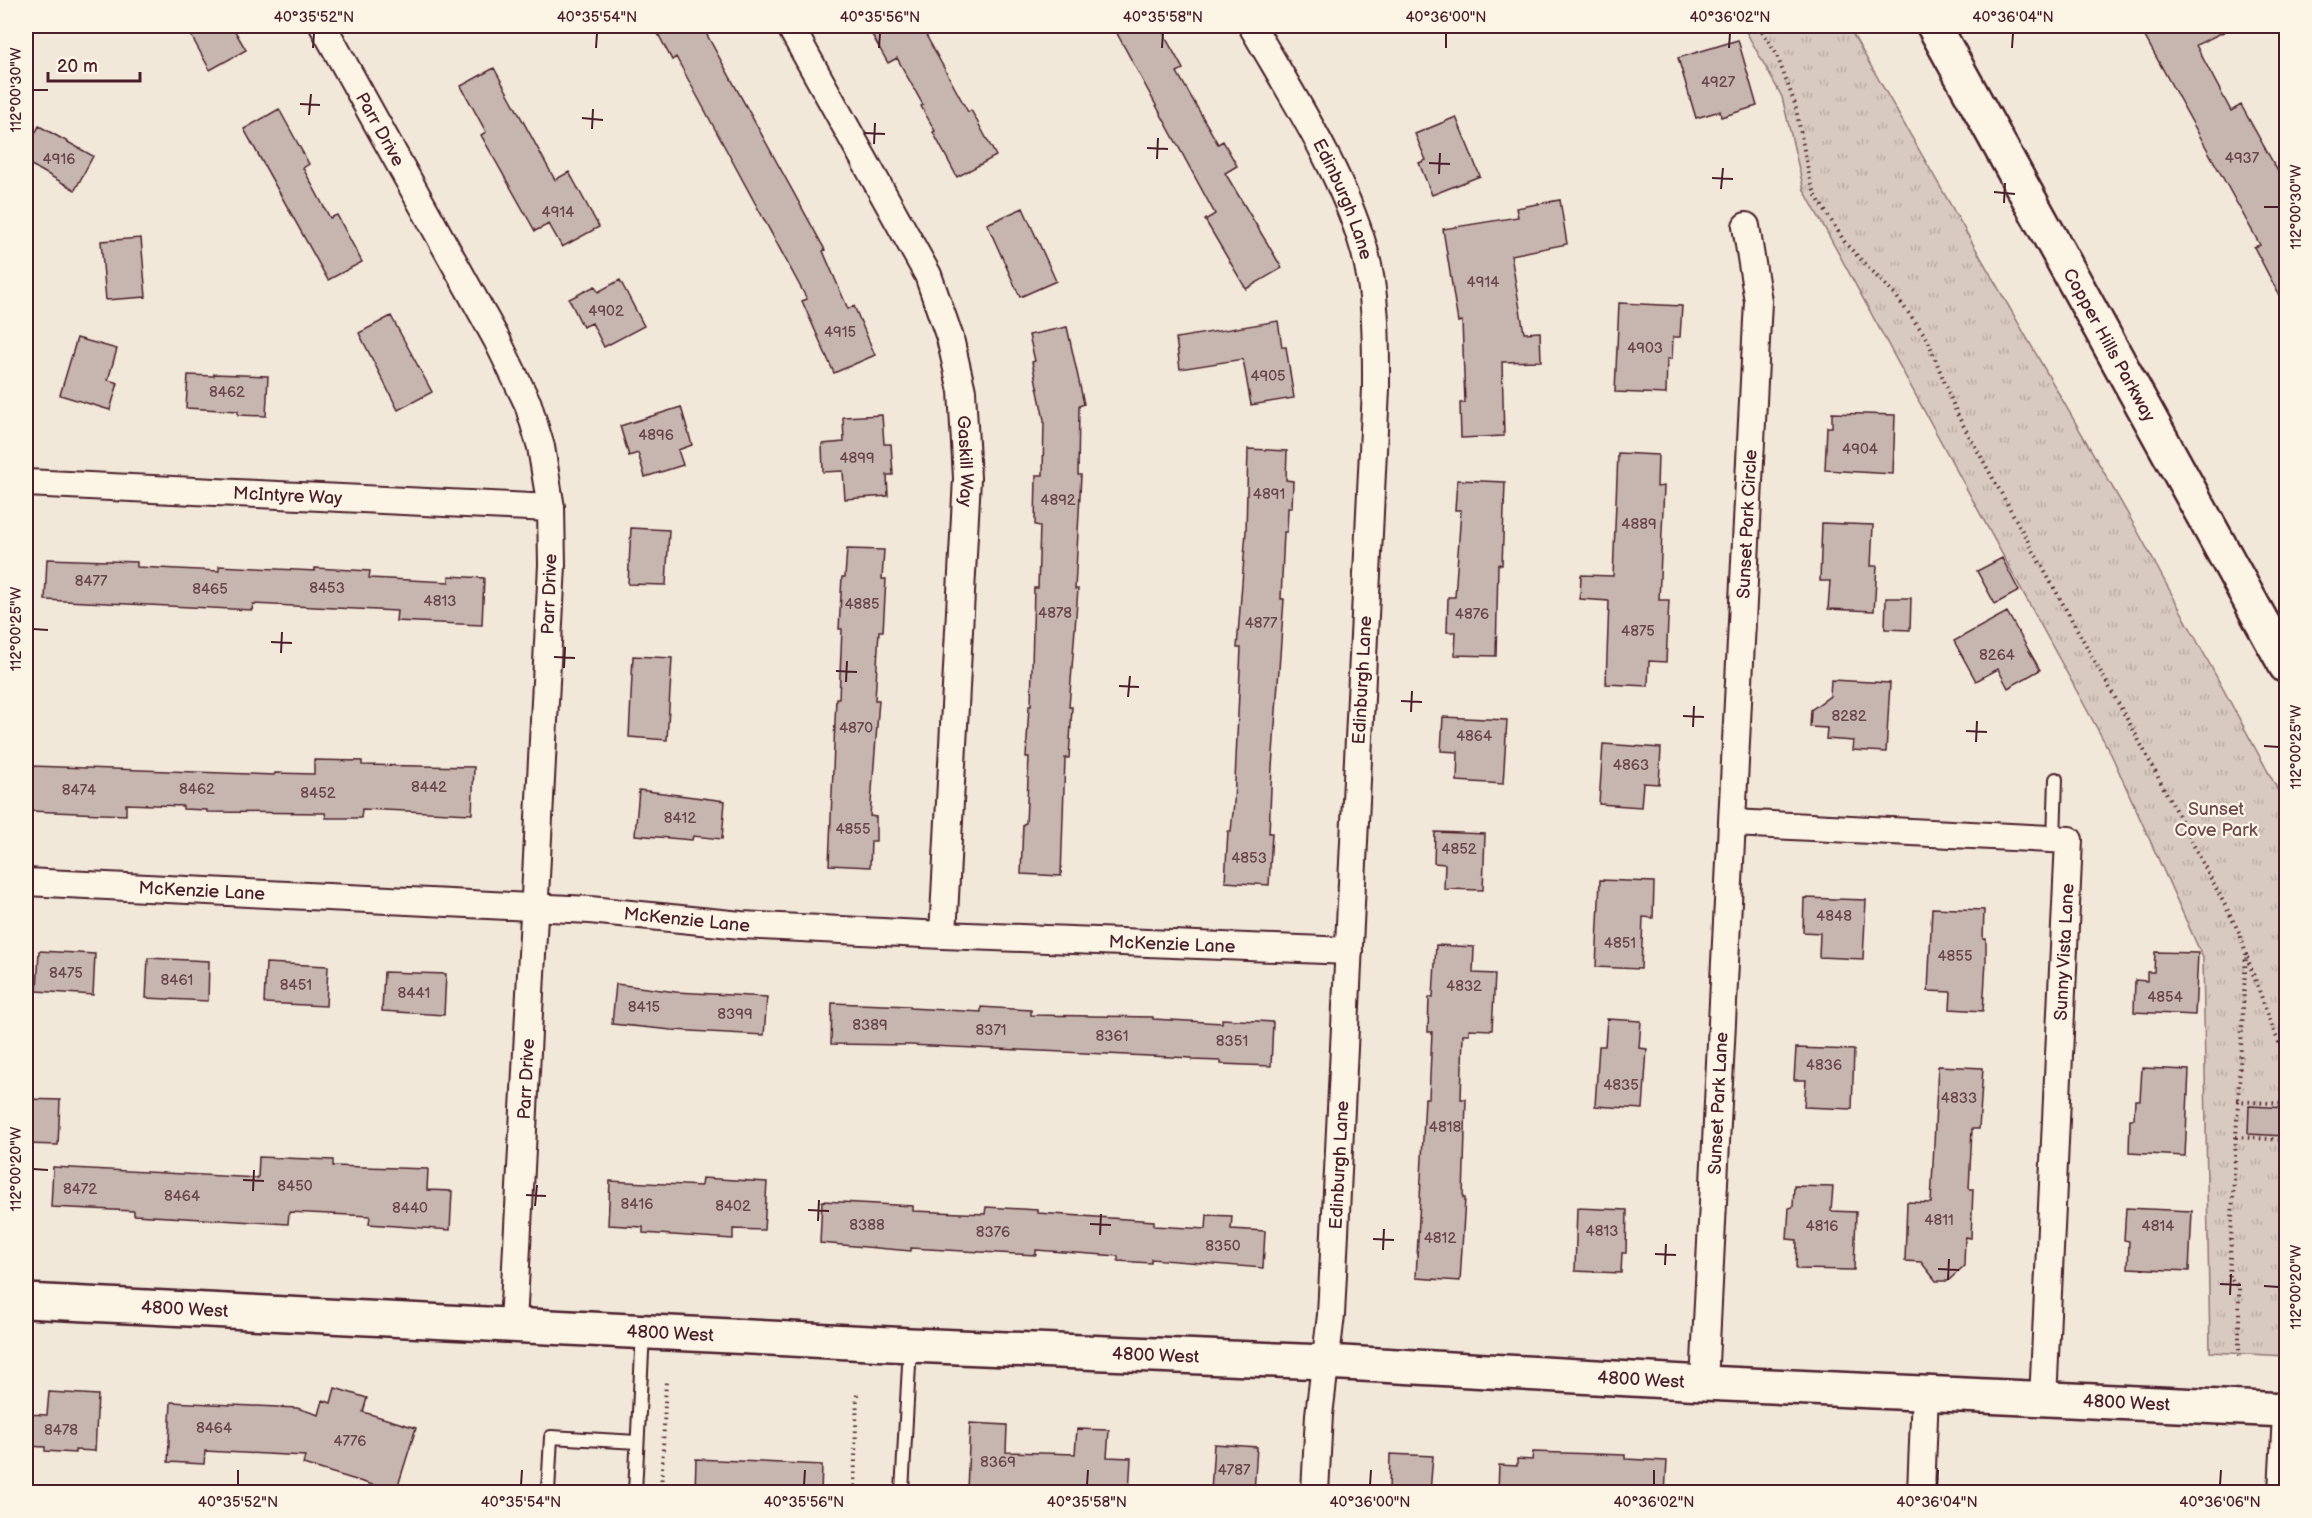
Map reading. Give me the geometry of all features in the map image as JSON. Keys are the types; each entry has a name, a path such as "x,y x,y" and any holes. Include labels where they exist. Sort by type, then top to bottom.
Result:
{"street":[{"name":"Parr Drive","path":"323,26 496,340 528,404 541,447 551,508 552,565 513,1324"},
{"name":"Gaskill Way","path":"790,26 928,275 950,338 962,391 967,478 943,935"},
{"name":"Edinburgh Lane","path":"1252,26 1310,127 1342,191 1364,250 1377,324 1376,389 1331,1315 1319,1415 1315,1492"},
{"name":"Copper Hills Parkway","path":"1934,26 2286,666"},
{"name":"Sunset Park Circle","path":"1733,824 1758,301 1746,226"},
{"name":"McIntyre Way","path":"26,483 551,508"},
{"path":"1733,824 2054,839"},
{"name":"Sunset Park Lane","path":"1704,1383 1733,824"},
{"name":"Sunny Vista Lane","path":"2043,1400 2069,840 2054,839"},
{"name":"McKenzie Lane","path":"26,882 603,911 741,925 1349,951"},
{"name":"4800 West","path":"26,1301 2286,1410"},
{"path":"1921,1492 1925,1393"},
{"path":"2282,1492 2286,1414"}],"lane":[{"path":"2054,839 2056,779"},
{"path":"634,1492 644,1330"},
{"path":"902,1492 910,1344"},
{"path":"548,1492 551,1437 637,1442"}],"path":[{"path":"1759,26 1776,53 1796,104 1810,180 1817,198 1846,244 1896,296 1927,338 1957,414 2142,745 2229,912 2274,1032 2286,1048"},
{"path":"2239,1358 2239,1287 2229,1277 2246,954"},
{"path":"2238,1101 2286,1104"},
{"path":"2236,1137 2286,1140"},
{"path":"661,1492 666,1382"},
{"path":"854,1492 857,1392"},
{"path":"821,1491 841,1492"}],"green space":[{"name":"Sunset Cove Park","path":"1743,26 1848,26 2137,530 2286,805 2286,1356 2210,1352 2203,958 2111,754 1804,190 1782,97"}],"building":[{"path":"186,26 232,26 246,50 210,70"},
{"path":"654,26 702,26 825,250 823,251 848,309 854,306 875,355 834,373 802,301 807,299 676,57 672,60"},
{"path":"867,26 921,26 968,112 971,110 996,156 957,177 933,132 935,131 921,106 923,105 897,58 888,63"},
{"path":"1113,26 1159,26 1183,69 1177,72 1218,144 1223,141 1237,166 1225,173 1282,268 1246,289 1205,220 1215,214"},
{"path":"2161,26 2236,26 2196,45 2231,111 2241,105 2286,186 2286,308 2254,247 2260,245 2144,35"},
{"path":"1738,40 1757,106 1721,117 1720,111 1696,118 1678,58"},
{"path":"494,68 555,180 569,172 599,227 562,247 549,224 535,231 481,135 486,132 461,86"},
{"path":"279,109 309,164 303,168 330,218 337,215 362,262 328,280 244,129"},
{"path":"1456,117 1480,176 1432,195 1419,163 1426,160 1415,134"},
{"path":"39,126 93,156 75,190 26,162 26,151"},
{"path":"1560,200 1567,244 1511,255 1524,333 1540,332 1541,361 1502,362 1504,436 1461,438 1460,403 1465,403 1462,321 1458,322 1443,229 1518,217 1516,208"},
{"path":"1023,208 1056,281 1020,297 987,224"},
{"path":"141,238 146,297 106,300 101,241"},
{"path":"620,280 644,326 604,347 592,323 583,327 569,299 595,286 598,292"},
{"path":"1619,303 1682,306 1680,337 1673,337 1672,359 1667,359 1666,394 1615,392"},
{"path":"391,316 432,392 398,410 359,333"},
{"path":"1278,321 1282,347 1286,347 1294,398 1251,405 1243,359 1180,369 1176,338"},
{"path":"1067,327 1084,404 1079,406 1078,475 1081,475 1075,589 1078,589 1069,707 1072,707 1069,758 1065,758 1061,876 1021,874 1029,757 1026,757 1029,706 1031,706 1034,588 1038,588 1040,526 1035,525 1036,475 1043,475 1044,420 1029,335"},
{"path":"77,338 117,349 108,380 118,383 110,410 60,395"},
{"path":"214,374 268,376 266,416 238,415 238,411 186,408 188,375 214,376"},
{"path":"681,407 692,445 678,450 683,465 645,477 638,453 629,456 620,426"},
{"path":"1832,413 1895,415 1893,474 1825,470 1827,427 1832,427"},
{"path":"882,415 884,444 891,444 893,475 887,475 888,496 845,499 843,471 823,472 822,444 844,442 843,417"},
{"path":"1248,449 1287,451 1286,480 1293,481 1292,508 1288,508 1287,532 1284,532 1281,599 1284,599 1272,767 1269,885 1225,882 1228,831 1231,831 1234,803 1241,648 1237,648 1246,531"},
{"path":"1618,453 1658,455 1657,487 1664,486 1659,600 1669,600 1666,662 1649,661 1648,686 1606,684 1609,601 1580,599 1581,575 1613,576"},
{"path":"1457,480 1505,482 1502,565 1498,564 1496,656 1455,655 1456,632 1447,632 1448,597 1455,597 1461,510 1455,510"},
{"path":"1822,523 1873,525 1871,566 1877,566 1874,611 1828,609 1830,581 1820,581"},
{"path":"631,528 669,530 666,585 628,584"},
{"path":"847,549 884,550 882,579 886,579 883,631 879,631 875,700 879,700 870,816 876,817 876,841 871,841 870,867 829,865 836,698 839,698 842,629 839,629 842,577 845,577"},
{"path":"2002,558 2019,591 1995,604 1977,571"},
{"path":"47,559 137,562 137,567 219,571 219,566 315,571 315,568 370,571 369,578 449,582 449,576 484,578 482,625 396,621 397,611 253,604 252,610 45,600"},
{"path":"1886,598 1911,598 1910,630 1885,629"},
{"path":"2007,612 2040,670 2008,688 1998,669 1976,681 1954,641"},
{"path":"633,656 672,658 667,740 629,737"},
{"path":"1831,680 1890,683 1886,752 1852,750 1853,741 1826,739 1827,728 1810,727 1811,710 1830,696"},
{"path":"1443,717 1507,720 1503,784 1457,781 1458,752 1441,751"},
{"path":"1603,744 1661,748 1659,784 1643,783 1641,807 1599,804"},
{"path":"314,760 362,761 362,765 474,767 472,814 362,809 361,818 326,818 325,813 207,812 207,810 183,809 183,806 126,804 126,815 30,811 32,766 274,775 275,773 314,774"},
{"path":"639,790 725,801 722,839 693,836 692,840 635,835"},
{"path":"1435,832 1485,834 1483,890 1444,889 1445,864 1434,863"},
{"path":"1600,880 1654,882 1653,918 1643,917 1641,969 1596,967"},
{"path":"1804,898 1866,900 1863,959 1819,957 1820,933 1803,932"},
{"path":"1932,908 1984,910 1983,939 1986,939 1986,961 1983,1011 1950,1009 1951,992 1928,991"},
{"path":"1436,945 1474,947 1473,973 1495,974 1492,1030 1469,1029 1469,1034 1463,1034 1461,1099 1466,1099 1463,1198 1465,1198 1460,1281 1416,1278 1425,1098 1429,1098 1432,1032 1428,1032 1429,997 1433,997"},
{"path":"39,951 95,954 93,995 37,991"},
{"path":"2155,952 2198,953 2195,1015 2134,1012 2135,980 2147,981 2147,972 2154,972"},
{"path":"148,958 209,961 208,1001 146,998"},
{"path":"266,963 328,966 326,1006 264,1003"},
{"path":"384,972 446,974 444,1015 382,1011"},
{"path":"616,984 676,992 767,997 764,1035 612,1024"},
{"path":"832,1003 981,1012 981,1007 1031,1010 1031,1015 1153,1017 1153,1019 1222,1023 1222,1019 1273,1022 1271,1066 1221,1064 1221,1061 1192,1060 1192,1058 909,1045 831,1044"},
{"path":"1607,1019 1641,1021 1639,1048 1647,1049 1643,1109 1595,1106 1599,1046 1605,1046"},
{"path":"1796,1048 1854,1050 1852,1109 1804,1107 1806,1080 1794,1080"},
{"path":"1938,1066 1983,1068 1979,1129 1972,1129 1969,1189 1973,1189 1971,1238 1965,1237 1964,1266 1948,1281 1936,1281 1921,1262 1905,1261 1907,1202 1931,1203"},
{"path":"2142,1068 2189,1070 2185,1156 2129,1153 2130,1119 2134,1119 2135,1100 2140,1100"},
{"path":"26,1099 60,1100 58,1145 26,1144"},
{"path":"2249,1106 2286,1108 2286,1136 2248,1134"},
{"path":"259,1157 333,1160 333,1166 428,1169 427,1190 452,1191 450,1230 369,1224 370,1216 289,1212 288,1224 134,1215 134,1211 51,1207 53,1167 258,1178"},
{"path":"702,1178 767,1182 764,1230 733,1229 733,1239 643,1233 643,1227 608,1225 610,1181 701,1186"},
{"path":"1794,1186 1833,1187 1831,1211 1856,1212 1854,1270 1796,1269 1797,1240 1787,1239 1789,1208 1793,1207"},
{"path":"822,1201 913,1206 913,1211 985,1214 986,1207 1038,1210 1038,1213 1154,1221 1154,1226 1206,1229 1207,1215 1232,1216 1231,1229 1265,1231 1263,1268 1151,1259 1151,1263 1118,1261 1118,1256 1036,1250 1036,1255 911,1248 911,1251 820,1243"},
{"path":"1577,1208 1627,1210 1626,1253 1622,1253 1621,1273 1575,1271"},
{"path":"2126,1208 2192,1211 2189,1271 2128,1268 2129,1241 2124,1240"},
{"path":"335,1388 367,1398 363,1412 416,1428 396,1492 303,1464 305,1456 205,1451 204,1464 168,1462 171,1402 297,1408 319,1415 323,1400 331,1403"},
{"path":"49,1392 98,1395 95,1451 75,1450 75,1453 45,1451 45,1447 26,1446 26,1414 47,1415"},
{"path":"970,1423 1007,1425 1006,1452 1075,1454 1077,1429 1109,1430 1107,1457 1131,1458 1129,1492 967,1490"},
{"path":"1214,1444 1257,1447 1254,1492 1211,1492"},
{"path":"1533,1452 1625,1455 1625,1459 1667,1461 1665,1492 1498,1492 1499,1465 1517,1466 1517,1459 1532,1460"},
{"path":"1390,1454 1433,1456 1430,1492 1389,1492"},
{"path":"696,1459 822,1465 821,1492 695,1492"}]}
